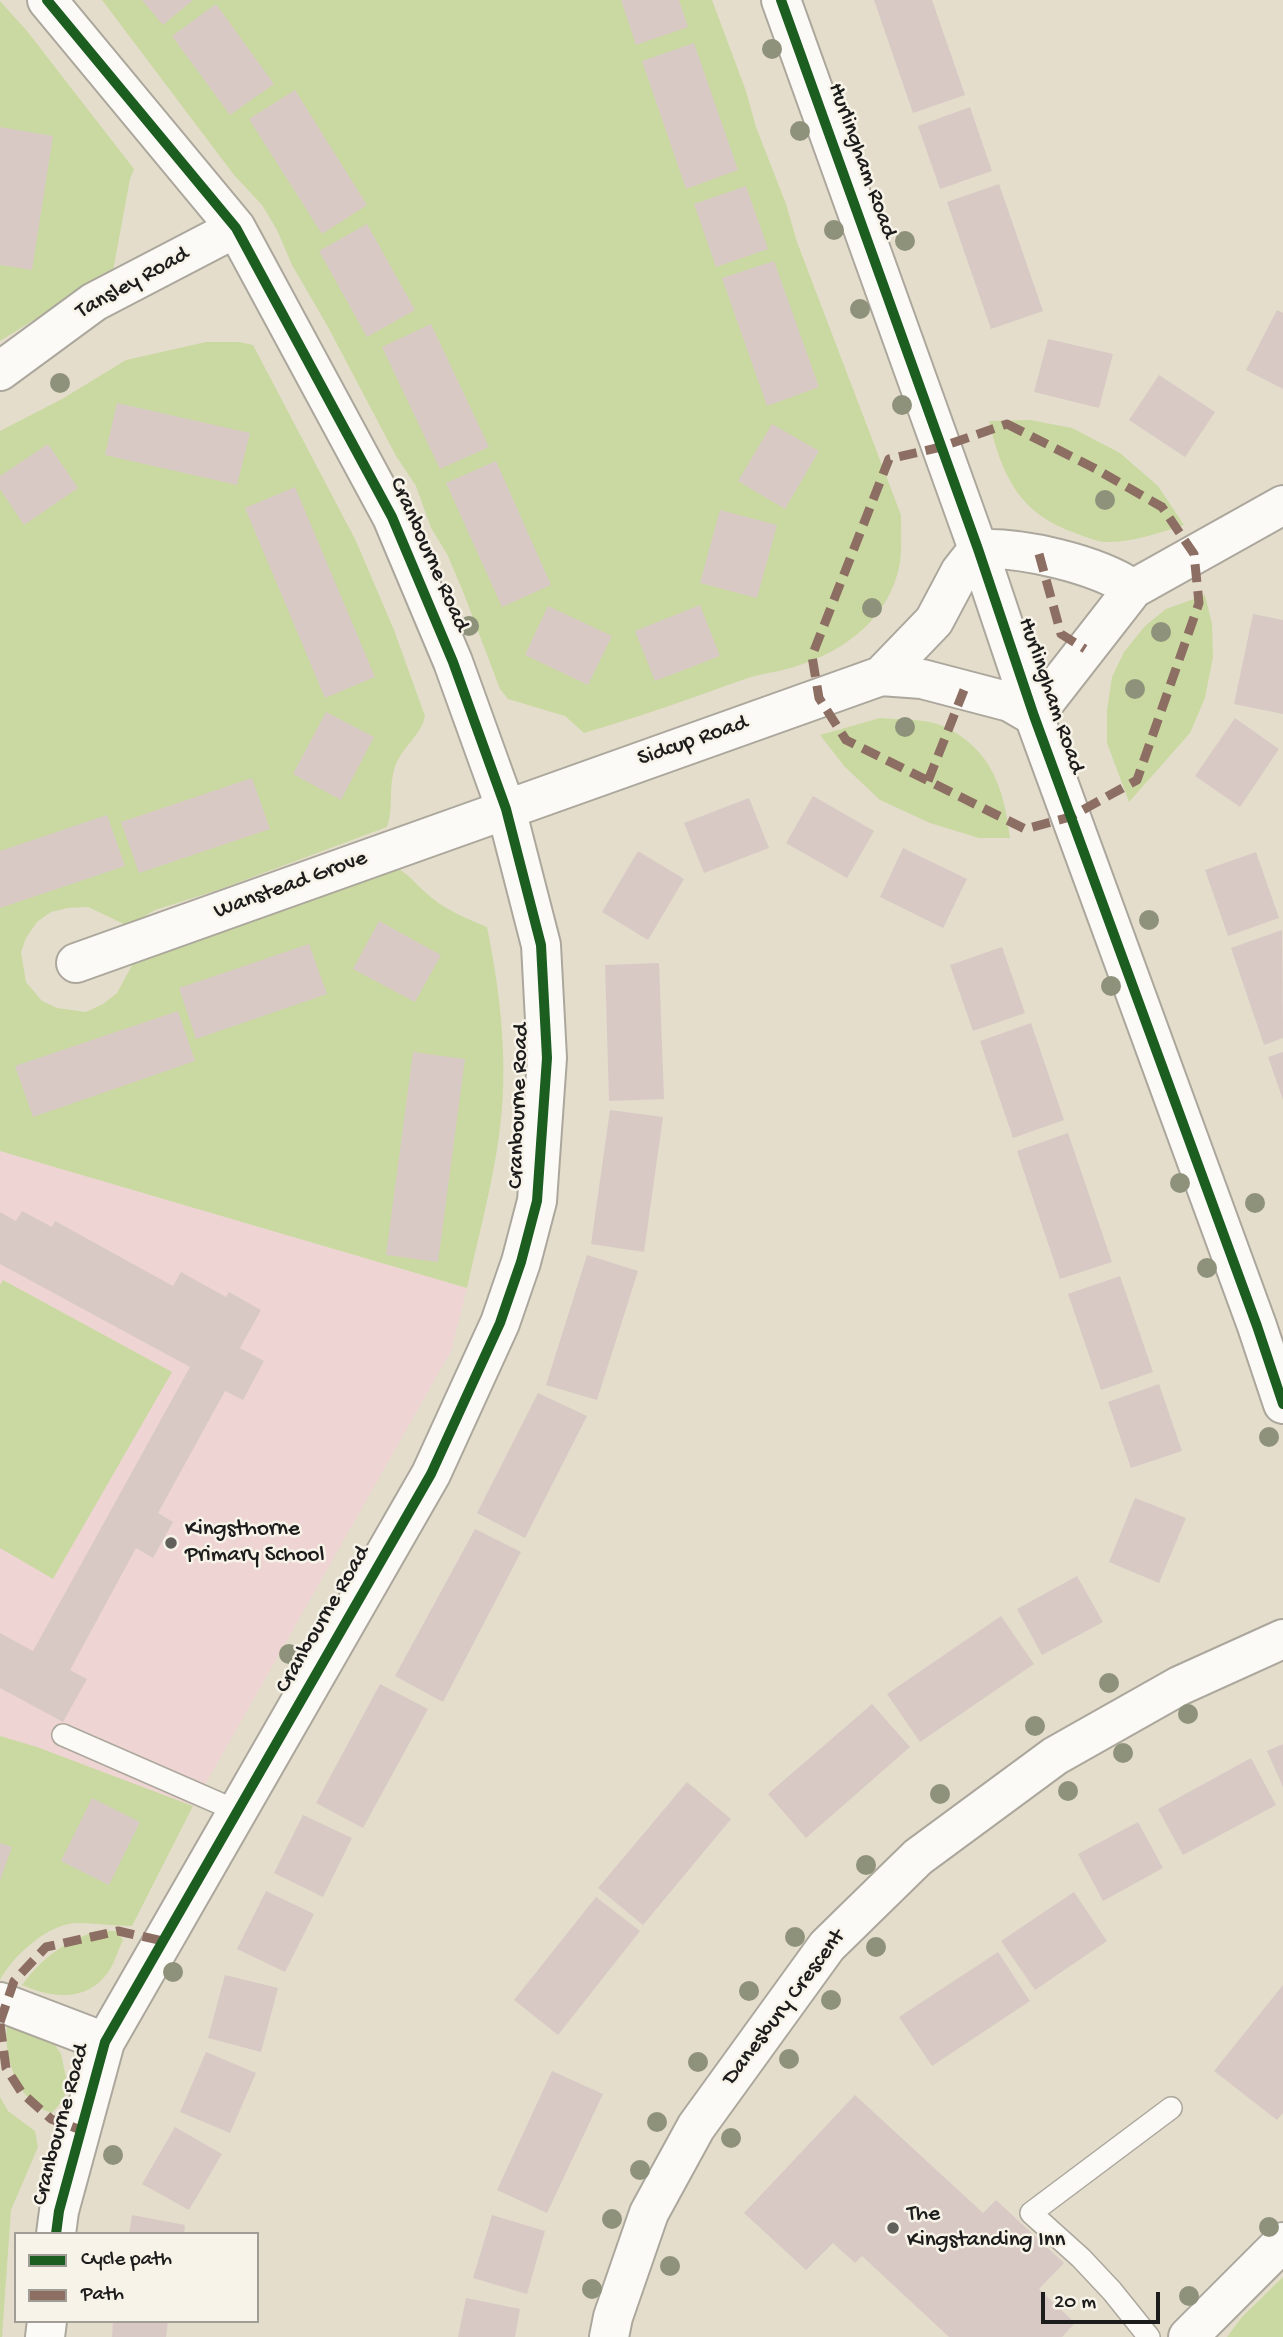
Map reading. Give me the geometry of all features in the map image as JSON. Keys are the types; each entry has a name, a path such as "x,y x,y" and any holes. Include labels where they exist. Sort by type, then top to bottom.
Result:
{"street":[{"name":"Cranbourne Road","path":"47,0 236,228 392,517 453,662 506,809 541,946 547,1058 537,1201 521,1262 500,1323 431,1475 105,2042 59,2211 56,2232"},
{"name":"Hurlingham Road","path":"781,0 978,549 1034,716 1283,1404"},
{"name":"Tansley Road","path":"0,371 94,302 236,228"},
{"path":"1034,716 1133,589 1283,505"},
{"path":"978,549 1004,548 1039,554 1117,578 1133,589"},
{"name":"Sidcup Road","path":"881,676 934,621 960,572 978,549"},
{"name":"Sidcup Road","path":"506,809 881,676 922,679 1010,702 1034,716"},
{"name":"Wanstead Grove","path":"76,963 506,809"},
{"name":"Danesbury Crescent","path":"610,2337 614,2317 649,2213 696,2127 827,1946 918,1857 1055,1756 1179,1686 1283,1639"},
{"path":"0,2002 105,2042"},
{"path":"1188,2337 1283,2242"}],"lane":[{"path":"64,1735 237,1811"},
{"path":"1150,2337 1081,2258 1031,2213 1171,2108"}],"shaded area":[{"name":"Kingsthorne Primary School","path":"0,1151 467,1288 451,1351 193,1806 0,1736"}],"green space":[{"path":"102,0 712,0 786,204 797,242 901,515 900,563 887,600 876,615 849,641 815,659 745,679 584,733 565,716 508,699 500,689 462,589 447,554 431,528 416,486 396,456 292,265 277,230 262,205 234,175"},
{"path":"0,1 27,31 134,169 113,271 0,341"},
{"path":"206,342 239,342 253,345 356,541 394,630 425,716 395,767 387,827 218,890 155,910 128,926 88,907 51,912 37,922 26,938 21,952 26,982 42,1001 57,1008 86,1012 117,993 136,958 393,866 445,907 487,927 502,1031 502,1110 493,1174 467,1288 0,1151 0,431 62,399 126,360"},
{"path":"1030,420 1072,428 1120,453 1158,486 1184,525 1134,539 1104,542 1058,526 1041,516 1028,505 1008,476 1000,460 989,421"},
{"path":"1205,595 1212,624 1213,657 1205,698 1190,733 1129,802 1107,743 1107,710 1112,677 1124,652 1145,626 1166,609"},
{"path":"880,718 938,724 961,736 974,747 985,759 999,787 1010,838 979,838 930,823 880,800 844,766 820,735"},
{"path":"3,1280 172,1372 53,1579 0,1548 0,1285"},
{"path":"0,1736 37,1747 193,1806 132,1926 77,1923 54,1929 22,1952 0,1980"},
{"path":"97,1931 116,1931 123,1940 109,1971 90,1989 80,1993 57,1995 22,1985 38,1966 55,1952 74,1940"},
{"path":"7,2025 53,2042 61,2054 67,2082 64,2099 52,2113 38,2107 16,2079 7,2046"},
{"path":"0,2097 8,2111 35,2131 38,2147 11,2210 2,2337 0,2337"},
{"path":"1283,2277 1283,2337 1227,2337 1242,2317"}],"building":[{"path":"142,0 193,0 163,25"},
{"path":"621,0 679,0 688,27 636,45"},
{"path":"874,0 932,0 965,95 913,113"},
{"path":"216,4 274,84 230,115 172,36"},
{"path":"694,43 738,170 686,189 642,61"},
{"path":"295,90 367,205 322,234 249,119"},
{"path":"970,107 992,171 940,189 918,126"},
{"path":"0,127 53,136 32,270 0,265"},
{"path":"999,184 1043,311 991,329 947,202"},
{"path":"746,186 768,249 716,267 694,204"},
{"path":"367,224 415,310 367,337 319,251"},
{"path":"774,261 819,387 767,406 722,278"},
{"path":"1277,310 1283,313 1283,389 1246,370"},
{"path":"431,324 489,447 440,469 382,347"},
{"path":"1048,339 1113,354 1099,408 1034,392"},
{"path":"1159,375 1215,412 1185,457 1129,420"},
{"path":"117,403 250,433 237,485 105,455"},
{"path":"772,424 819,451 785,509 738,481"},
{"path":"48,444 78,488 24,525 0,489 0,476"},
{"path":"496,461 551,585 502,607 446,483"},
{"path":"295,487 375,677 325,698 245,508"},
{"path":"720,510 777,525 757,598 700,583"},
{"path":"700,605 720,656 655,681 635,631"},
{"path":"548,606 612,636 588,685 525,655"},
{"path":"1253,614 1283,620 1283,714 1234,704"},
{"path":"326,712 374,737 341,800 293,774"},
{"path":"1235,718 1279,749 1240,807 1195,776"},
{"path":"252,778 270,829 139,873 121,822"},
{"path":"813,796 874,831 847,878 786,843"},
{"path":"749,798 769,848 704,873 684,823"},
{"path":"107,815 125,866 0,908 0,851"},
{"path":"903,848 967,879 943,928 880,897"},
{"path":"638,851 684,879 648,940 602,912"},
{"path":"1256,852 1279,918 1228,936 1205,870"},
{"path":"379,921 441,955 415,1002 353,969"},
{"path":"1282,930 1283,1038 1264,1045 1231,948"},
{"path":"309,944 327,994 196,1039 179,988"},
{"path":"1002,947 1025,1013 973,1031 950,965"},
{"path":"659,963 664,1099 609,1101 605,965"},
{"path":"178,1011 195,1061 33,1117 15,1066"},
{"path":"1031,1023 1064,1120 1013,1138 980,1041"},
{"path":"413,1052 465,1059 438,1262 386,1255"},
{"path":"1283,1052 1283,1100 1268,1057"},
{"path":"610,1110 663,1117 644,1252 591,1244"},
{"path":"1068,1133 1112,1262 1060,1279 1017,1151"},
{"path":"22,1211 52,1227 55,1221 173,1286 181,1272 226,1297 229,1292 261,1310 240,1348 264,1361 243,1400 225,1391 158,1513 173,1522 153,1558 136,1548 70,1670 87,1679 63,1722 0,1688 0,1633 33,1651 190,1367 0,1264 0,1212 16,1221"},
{"path":"587,1255 638,1271 597,1400 546,1385"},
{"path":"1120,1276 1153,1372 1101,1390 1068,1294"},
{"path":"1159,1384 1182,1451 1131,1468 1108,1402"},
{"path":"538,1393 587,1416 525,1538 477,1513"},
{"path":"1135,1498 1186,1518 1159,1583 1109,1562"},
{"path":"475,1529 521,1552 443,1702 395,1676"},
{"path":"1077,1576 1103,1622 1042,1655 1017,1609"},
{"path":"1001,1616 1034,1664 920,1742 887,1694"},
{"path":"380,1684 428,1709 363,1828 316,1803"},
{"path":"872,1704 910,1747 806,1838 768,1794"},
{"path":"1283,1744 1283,1787 1267,1751"},
{"path":"1251,1758 1276,1805 1183,1855 1158,1809"},
{"path":"687,1782 731,1819 643,1925 598,1888"},
{"path":"92,1798 140,1822 109,1885 61,1861"},
{"path":"303,1815 352,1838 323,1897 274,1873"},
{"path":"1138,1822 1163,1868 1103,1901 1078,1854"},
{"path":"0,1843 12,1847 0,1881"},
{"path":"266,1891 314,1914 285,1972 237,1949"},
{"path":"1074,1892 1107,1941 1035,1990 1001,1941"},
{"path":"596,1897 640,1931 558,2035 514,2000"},
{"path":"998,1952 1030,2001 932,2066 899,2017"},
{"path":"225,1975 278,1988 261,2052 208,2038"},
{"path":"1283,1985 1283,2113 1277,2120 1214,2071"},
{"path":"206,2052 256,2073 230,2133 180,2112"},
{"path":"552,2071 603,2094 547,2213 497,2190"},
{"name":"The Kingstanding Inn","path":"855,2095 983,2213 996,2200 1064,2263 1039,2289 1075,2323 1062,2337 949,2337 862,2256 855,2263 833,2243 806,2270 744,2213"},
{"path":"175,2127 222,2154 189,2210 142,2184"},
{"path":"132,2215 185,2225 184,2232 129,2232"},
{"path":"492,2215 545,2231 527,2294 473,2278"},
{"path":"466,2298 520,2309 515,2337 458,2337"},
{"path":"113,2323 168,2323 166,2337 112,2337"}],"marked path":[{"path":"1007,424 1094,468 1162,507 1194,554 1199,603 1137,780 1070,817 1025,829 846,740 819,698 812,656 889,459 941,447 1007,424"},
{"path":"1039,554 1061,634 1085,649"},
{"path":"928,781 964,690"},
{"path":"0,2022 14,1981 46,1947 118,1931 163,1941"},
{"path":"0,2024 6,2068 22,2093 51,2119 81,2130"}],"cycle path":[{"path":"47,0 236,228 392,517 453,662 506,809 541,945 547,1058 537,1201 521,1262 500,1323 431,1474 105,2042 59,2211 56,2232"},
{"path":"781,0 978,549 1034,716 1283,1404"}],"place":[{"name":"Kingsthorne Primary School","path":"171,1543"},
{"name":"The Kingstanding Inn","path":"893,2228"}]}
